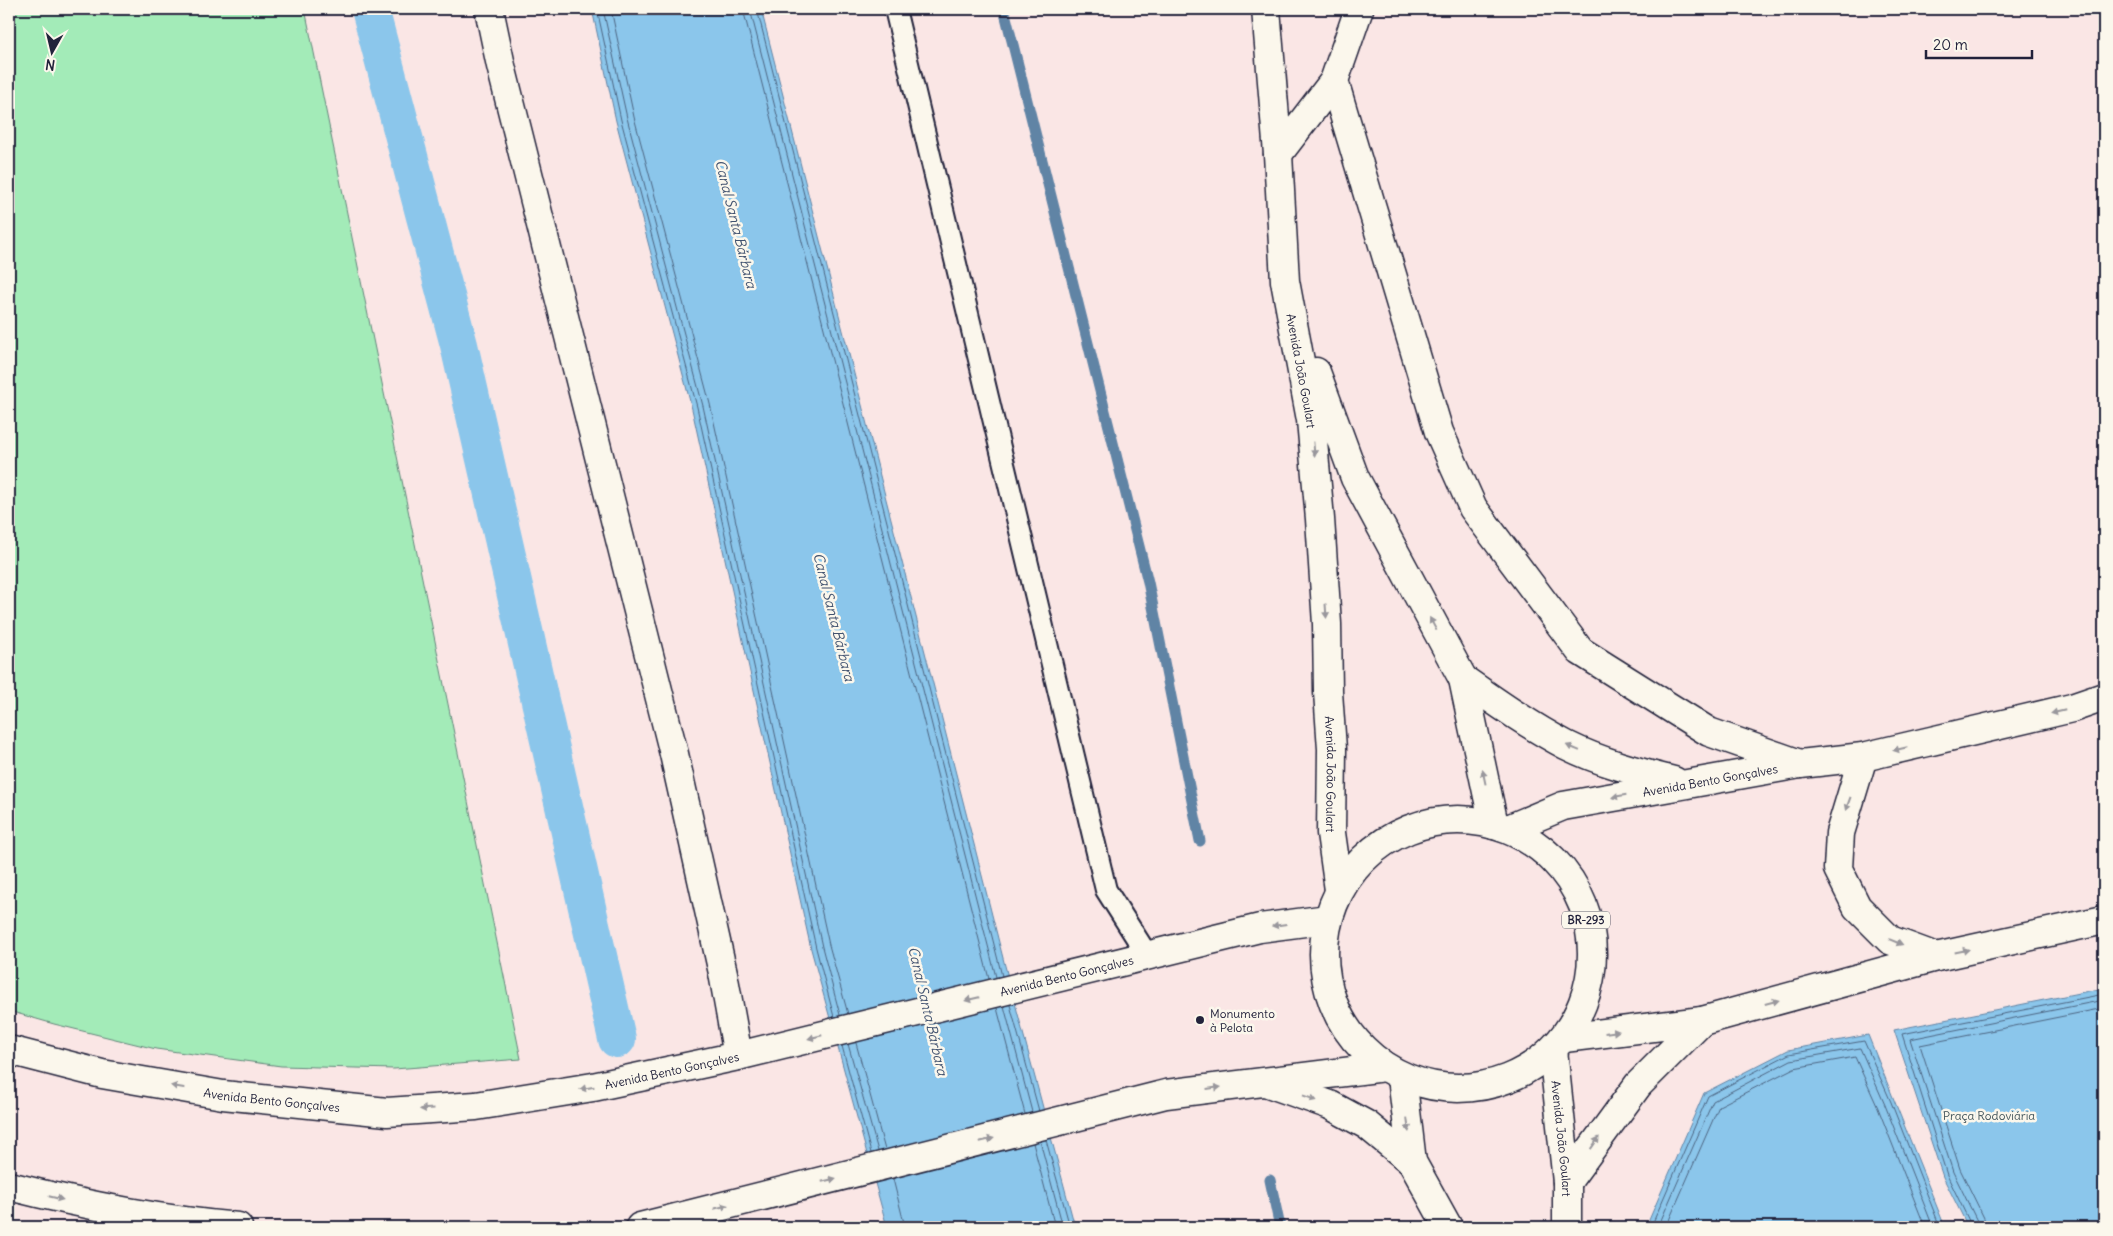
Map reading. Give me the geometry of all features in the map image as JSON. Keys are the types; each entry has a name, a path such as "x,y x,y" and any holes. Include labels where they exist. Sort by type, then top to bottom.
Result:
{"main road":[{"path":"489,9 501,66 674,754 723,974 738,1056"},
{"name":"Avenida João Goulart","path":"1266,9 1278,154 1285,281 1311,420 1318,499 1327,624 1328,692 1332,749 1331,833 1340,890"},
{"path":"1278,154 1334,81 1359,9"},
{"path":"1334,81 1439,432 1473,508 1580,651 1709,732 1800,764"},
{"name":"Avenida João Goulart","path":"1285,281 1330,413 1355,478 1463,679 1501,827"},
{"path":"1463,679 1504,708 1566,745 1637,772 1686,783"},
{"name":"Avenida Bento Gonçalves","path":"1340,890 1368,854 1406,830 1450,820 1501,827 1563,806 1800,764 1863,757 2072,708 2104,697"},
{"path":"1863,757 1840,832 1838,869 1857,907 1890,940 1936,957"},
{"name":"BR-293","path":"1501,827 1550,856 1580,896 1593,944 1587,994 1559,1044"},
{"path":"1340,890 1328,918 1324,975 1345,1027 1393,1072 1412,1162 1448,1227"},
{"name":"Avenida Bento Gonçalves","path":"9,1050 102,1074 223,1095 387,1112 476,1106 593,1088 738,1056 1260,928 1328,918"},
{"path":"640,1227 1166,1094 1264,1082 1393,1072 1440,1088 1482,1087 1520,1074 1559,1044 1702,1021 1936,957 2104,920"},
{"path":"1567,1182 1638,1085 1702,1021"},
{"name":"Avenida João Goulart","path":"1559,1044 1567,1182 1567,1227"},
{"path":"1264,1082 1330,1105 1367,1125 1412,1162"},
{"path":"9,1186 72,1202 195,1223 238,1227"}],"lane":[{"path":"895,9 1106,890 1135,959"}],"green space":[{"path":"9,9 305,9 521,1059 394,1069 281,1066 156,1049 9,1011"}],"water":[{"name":"Canal Santa Bárbara","path":"592,9 761,9 1004,962 1075,1227 887,1227 811,949 692,409 616,121"},
{"path":"2104,988 2104,1227 1968,1227 1943,1177 1894,1030"},
{"path":"1868,1035 1945,1227 1646,1227 1704,1093 1788,1050"}],"waterway":[{"path":"370,9 459,345 617,1039"},
{"path":"1004,9 1148,582 1200,841"},
{"path":"1270,1180 1280,1227"}],"place":[{"name":"Monumento à Pelota","path":"1200,1020"}],"park label":[{"name":"Praça Rodoviária","path":"1989,1115"}]}
